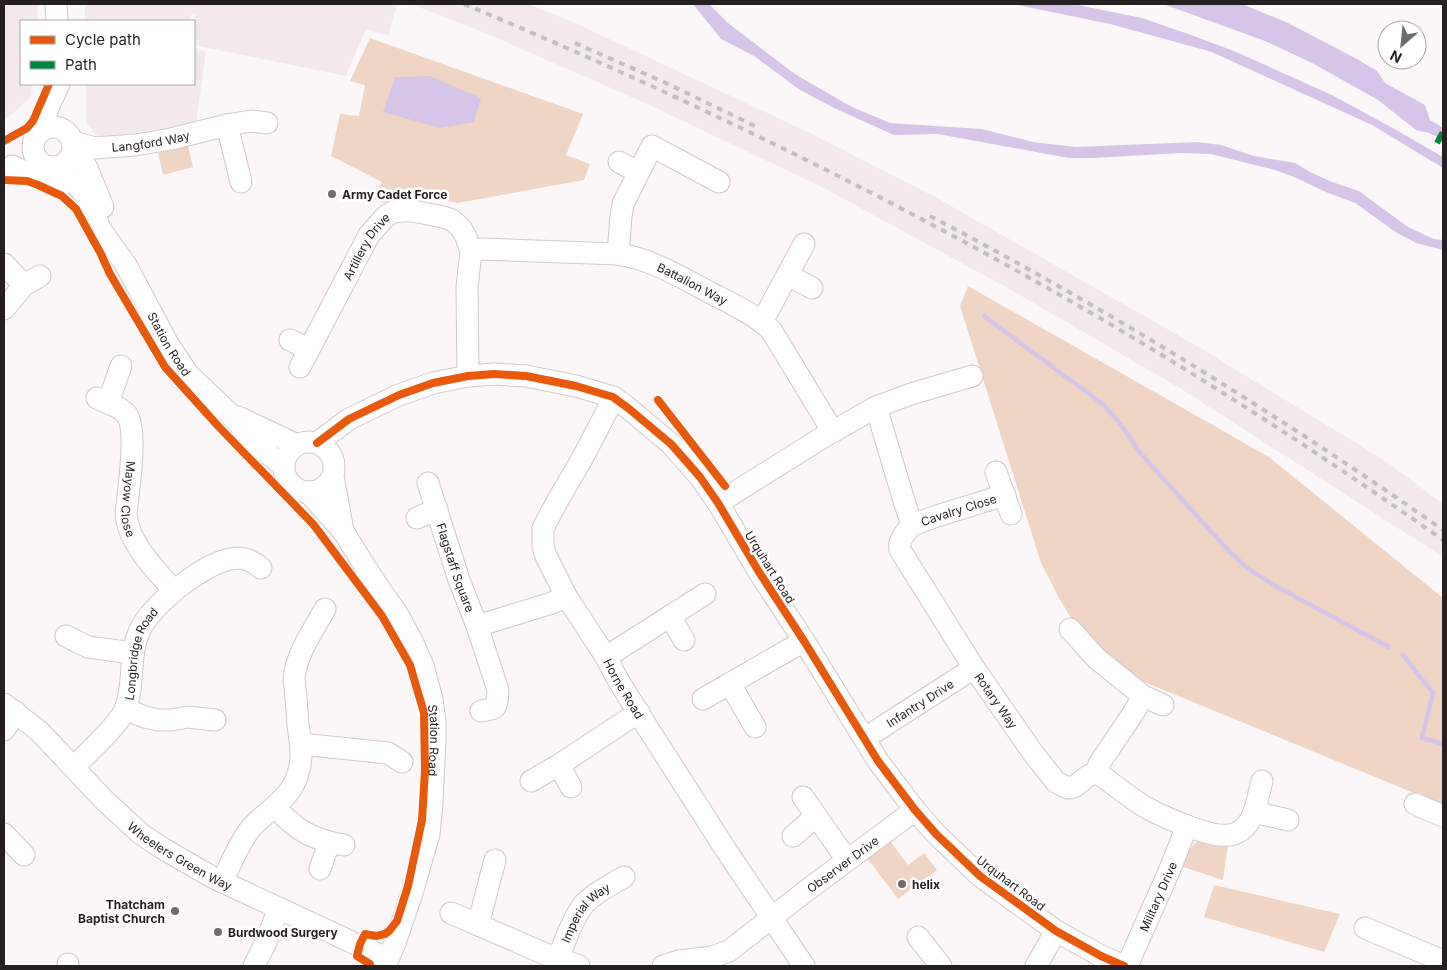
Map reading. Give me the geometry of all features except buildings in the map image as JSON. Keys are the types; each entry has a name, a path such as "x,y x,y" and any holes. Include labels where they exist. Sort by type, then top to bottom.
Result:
{"street":[{"path":"56,4 57,20"},
{"path":"6,163 60,166 70,159 57,137 49,106 59,85"},
{"name":"Langford Way","path":"57,137 95,148 135,145 171,139 251,121 266,124"},
{"path":"227,125 241,182"},
{"path":"6,163 57,137"},
{"path":"47,164 33,151 57,137"},
{"name":"Station Road","path":"57,137 87,168 126,265 156,324 178,360 198,384 228,412 260,447 283,466 284,474 293,488 309,493 343,530 398,615 423,666 435,720 434,777 429,834 412,893 395,943 386,962"},
{"path":"618,254 623,204 652,146 719,182"},
{"path":"620,162 638,172"},
{"path":"6,163 64,190 100,229"},
{"name":"Station Road","path":"47,164 73,180 86,196 100,229 126,265"},
{"name":"Artillery Drive","path":"299,352 369,235 385,217 393,212 413,211 452,220 461,228 466,236 471,252 467,287 468,376"},
{"path":"762,322 804,244"},
{"name":"Battalion Way","path":"471,252 482,249 496,249 618,254 656,265 762,322 777,339 833,432"},
{"path":"4,264 32,281 4,308"},
{"path":"788,275 812,288"},
{"name":"Mayow Close","path":"121,366 102,401 122,410 130,421 132,430 126,514 129,529 138,546 174,591"},
{"name":"Urquhart Road","path":"320,455 349,419 380,406 399,395 446,380 494,374 526,376 576,386 613,398 671,444 700,477 804,640 878,761 915,810 936,834 980,876 1056,931 1101,956 1126,966"},
{"path":"718,503 876,407 910,394 972,376"},
{"name":"Horne Road","path":"613,398 544,528 543,546 545,554 566,596 606,657 618,680 726,850 804,966"},
{"path":"876,407 912,526"},
{"name":"Station Road","path":"228,412 320,455 343,530"},
{"path":"283,466 290,450 320,455 326,487 309,493"},
{"name":"Cavalry Close","path":"912,526 937,516 1008,504 996,472"},
{"name":"Flagstaff Square","path":"428,483 459,580 477,626 498,690 495,707 481,711"},
{"name":"Flagstaff Square","path":"417,518 437,509"},
{"name":"Rotary Way","path":"912,526 901,540 899,544 900,550 974,668 1033,753 1056,782 1068,788 1074,787 1088,776 1096,773"},
{"name":"Longbridge Road","path":"74,767 114,725 125,709 130,690 135,642 142,623 156,608 174,591 231,551 238,558 254,562 261,568"},
{"path":"606,657 705,594"},
{"name":"Flagstaff Square","path":"477,626 552,603 566,596"},
{"path":"222,882 246,835 288,793 297,776 300,768 301,744 294,679 300,633 325,609"},
{"path":"670,616 684,640"},
{"path":"1070,629 1096,658 1135,690 1163,705"},
{"path":"66,636 88,647 133,653"},
{"path":"703,700 804,640"},
{"name":"Infantry Drive","path":"865,738 974,668"},
{"path":"730,684 755,727"},
{"path":"1135,690 1134,712 1099,764 1096,773 1144,806 1166,818 1187,826 1226,836 1244,828 1254,812 1262,781"},
{"path":"125,709 158,720 188,717 215,720"},
{"path":"531,780 559,765 639,712"},
{"name":"Wheelers Green Way","path":"8,715 39,731 106,801 141,834 187,864 222,882 360,944 386,962"},
{"path":"301,744 394,752"},
{"path":"559,765 571,787"},
{"path":"804,797 847,860"},
{"path":"1415,804 1443,816"},
{"path":"275,808 298,829 337,844 320,869"},
{"name":"Observer Drive","path":"772,918 915,810"},
{"path":"1254,812 1288,820"},
{"path":"793,836 816,816"},
{"name":"Military Drive","path":"1126,966 1170,869 1187,826"},
{"path":"4,834 24,855"},
{"path":"478,925 495,860"},
{"name":"Imperial Way","path":"558,958 579,911 586,902 624,877"},
{"path":"254,966 279,908"},
{"name":"Imperial Way","path":"450,913 579,966"},
{"path":"663,966 679,960 712,957 729,951 772,918"},
{"path":"1366,928 1414,959 1443,961"},
{"path":"1036,966 1056,931"},
{"path":"918,937 931,963"}],"shaded area":[{"path":"4,4 38,4 37,20 20,20 20,85 32,85 31,97 4,121"},
{"path":"85,4 397,4 388,36 366,29 346,76 195,45 196,14 192,13 190,20 85,20"},
{"path":"411,4 528,4 573,22 810,133 935,197 1192,343 1387,462 1443,504 1443,557 1178,387 1013,291 820,186 645,103 490,35"},
{"path":"693,4 709,4 728,23 795,74 850,106 890,123 981,129 1033,142 1076,147 1197,142 1221,145 1254,156 1295,163 1332,182 1359,191 1408,227 1434,239 1443,240 1443,250 1416,243 1397,233 1355,203 1294,177 1275,170 1211,154 1180,153 1069,158 938,134 894,135 834,108 800,90 754,56 721,39"},
{"path":"1012,4 1073,4 1142,18 1234,51 1332,95 1398,131 1443,157 1443,168 1372,125 1212,52 1110,24"},
{"path":"1163,4 1242,4 1288,23 1357,59 1377,71 1385,83 1425,105 1430,120 1443,128 1443,140 1429,133 1416,130 1378,100 1314,64 1265,41"},
{"path":"370,38 583,114 566,155 590,164 584,180 458,203 413,195 383,203 374,199 382,182 331,156 340,114 359,116 365,85 350,81"},
{"path":"195,47 206,52 196,123 99,138 86,123 86,85 195,85"},
{"path":"430,76 481,98 474,122 440,128 383,112 395,77"},
{"path":"188,146 193,167 163,175 158,153"},
{"path":"968,286 1269,457 1443,598 1443,805 1132,677 1078,630 1041,563 960,306"},
{"path":"1202,840 1228,844 1223,880 1183,867 1191,847"},
{"path":"890,841 908,865 924,853 937,870 898,899 867,858"},
{"path":"1214,885 1340,914 1324,952 1204,917"}],"waterway":[{"path":"984,316 1104,405 1122,426 1141,454 1227,549 1248,569 1279,588 1389,647"},
{"path":"1403,655 1433,693 1422,738 1443,744"}],"railway":[{"path":"464,4 621,72 776,145 929,223 1004,264 1126,333 1218,390 1309,448 1443,540"},
{"path":"575,43 668,84 759,128"},
{"path":"930,216 1062,288 1192,365 1319,446 1443,530"}],"marked path":[{"path":"1437,143 1443,132"}],"cycle path":[{"path":"4,141 27,128 33,121 49,85"},
{"path":"4,180 27,181 38,185 62,196 76,209 110,274 165,367 219,427 313,524 382,616 410,665 424,713 425,770 422,820 408,886 397,921 385,934 376,936 365,934 360,944 357,956 370,964 370,966"},
{"path":"317,443 349,419 399,395 433,383 468,376 494,374 526,376 576,386 613,397 671,444 700,477 878,761 915,810 936,834 980,876 1056,931 1101,956 1124,966"},
{"path":"658,400 725,486"}],"place":[{"name":"Army Cadet Force","path":"332,194"},
{"name":"helix","path":"902,884"},
{"name":"Thatcham Baptist Church","path":"175,911"},
{"name":"Burdwood Surgery","path":"218,932"}]}
